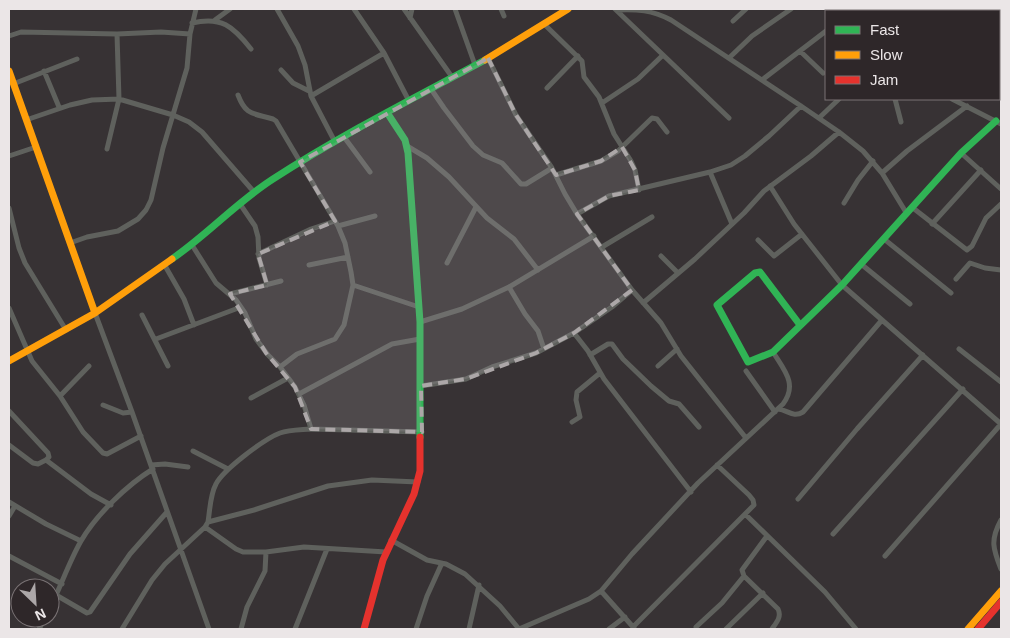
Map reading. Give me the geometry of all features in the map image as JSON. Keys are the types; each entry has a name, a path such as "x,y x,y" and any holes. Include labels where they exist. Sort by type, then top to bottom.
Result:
{"street":[{"path":"70,243 87,237 118,231 138,219 146,210 187,68 190,34 196,9"},
{"path":"192,23 215,20 230,9"},
{"path":"277,9 298,46 305,65 310,93 335,142"},
{"path":"354,9 384,53 409,101"},
{"path":"404,9 452,77"},
{"path":"410,18 412,9"},
{"path":"455,9 475,65"},
{"path":"501,9 504,16"},
{"path":"9,361 95,313 192,246 254,192 300,162 488,58 544,24 557,11 568,9"},
{"path":"615,9 636,9 660,14 840,132 873,161 907,214"},
{"path":"615,9 729,118"},
{"path":"733,21 746,9"},
{"path":"729,58 752,36 791,9"},
{"path":"215,20 235,31 251,49"},
{"path":"544,24 578,56 582,63 584,77 602,103 610,127 635,170 638,190"},
{"path":"9,36 21,32 117,34 161,32 190,34"},
{"path":"762,80 825,32"},
{"path":"107,149 119,98 117,34"},
{"path":"800,51 823,73"},
{"path":"281,70 293,83 310,93 321,92 384,53"},
{"path":"602,103 638,79 663,55"},
{"path":"547,88 578,56"},
{"path":"488,58 516,115 552,168 577,214 632,290 660,323 677,349 746,438"},
{"path":"13,84 78,59"},
{"path":"9,71 209,629"},
{"path":"44,71 59,107"},
{"path":"432,89 473,146 483,155 502,163 521,184 526,184 552,168"},
{"path":"238,95 242,106 248,112 276,121 336,224 348,257 352,285 344,325 335,338 297,354 280,367"},
{"path":"26,120 59,107 92,100 119,98 173,115 189,122 202,132 254,192"},
{"path":"818,118 838,100"},
{"path":"895,100 901,122"},
{"path":"800,325 760,272 755,273 718,304 748,362 773,352 842,285 961,153 999,122 954,100"},
{"path":"577,214 605,197 710,172 731,165 769,136 801,106"},
{"path":"882,173 913,146 967,106"},
{"path":"364,629 386,552 418,482 422,432 420,322 407,146 388,114"},
{"path":"556,175 601,161 622,147 652,118 657,119 667,132"},
{"path":"643,303 678,274 770,186 840,132"},
{"path":"344,137 370,172"},
{"path":"407,146 427,158 449,177 487,218 514,239 538,270"},
{"path":"9,156 36,147"},
{"path":"961,153 1001,189"},
{"path":"844,203 858,180 873,161"},
{"path":"932,224 981,170"},
{"path":"710,172 732,224"},
{"path":"770,186 802,234 842,285 1001,424 885,556"},
{"path":"240,204 254,226 258,237 258,254 267,285"},
{"path":"913,208 967,250 972,246 986,218 1001,204"},
{"path":"447,263 476,207"},
{"path":"9,208 19,248 25,263 66,330"},
{"path":"258,254 311,229 375,216"},
{"path":"602,247 652,217"},
{"path":"758,240 774,256 802,234"},
{"path":"420,322 462,309 509,287 594,236"},
{"path":"884,240 951,293"},
{"path":"192,246 216,283 230,294 241,307 256,339 280,367 299,394 310,429"},
{"path":"661,256 678,274"},
{"path":"309,265 348,257"},
{"path":"956,279 970,263 985,268 1001,270"},
{"path":"164,264 184,299 194,324"},
{"path":"861,264 910,304"},
{"path":"230,294 282,281"},
{"path":"352,285 419,307"},
{"path":"509,287 538,331 544,349"},
{"path":"421,386 466,379 492,368 536,354 574,333 612,307 632,290"},
{"path":"156,339 241,307"},
{"path":"9,308 28,351 39,370 60,396 83,432 103,454 107,454 141,436"},
{"path":"142,315 156,339 168,366"},
{"path":"777,410 785,410 792,415 798,415 803,412 882,320"},
{"path":"574,333 600,373 690,492"},
{"path":"299,394 392,344 420,339"},
{"path":"590,355 608,344 612,344 623,359 651,386 669,401 679,404 699,427"},
{"path":"658,366 677,349"},
{"path":"959,349 1001,382"},
{"path":"391,540 428,560 442,563 465,574 500,606 519,629 589,599 601,591 632,554 717,464 777,410 789,396 789,378 773,352"},
{"path":"798,499 923,355"},
{"path":"60,396 89,366"},
{"path":"746,371 777,410"},
{"path":"572,422 580,417 576,400 577,392 600,373"},
{"path":"250,398 288,378"},
{"path":"833,534 963,389"},
{"path":"103,405 123,414 132,412"},
{"path":"9,411 48,453 49,457 42,464 33,463 9,445"},
{"path":"206,524 212,493 220,477 271,437 294,430 310,429 422,432"},
{"path":"193,451 228,469"},
{"path":"46,460 91,494 111,505"},
{"path":"60,588 81,541 111,505 140,477 152,468 165,464 188,467"},
{"path":"601,591 634,628 754,505 749,495 717,464"},
{"path":"125,628 152,580 206,524 328,486 372,480 418,482"},
{"path":"9,502 81,541"},
{"path":"9,516 15,506"},
{"path":"60,597 87,613 90,612 130,554 167,512"},
{"path":"745,514 833,600 856,629"},
{"path":"1001,520 993,536 1001,569"},
{"path":"206,524 236,549 243,552 266,552 291,548 386,552"},
{"path":"767,536 743,566 742,570 744,576 763,593 780,613 780,617 772,629"},
{"path":"295,629 328,549"},
{"path":"241,629 247,607 265,571 266,552"},
{"path":"9,556 62,584"},
{"path":"416,629 427,596 442,563"},
{"path":"696,627 722,603 744,576"},
{"path":"469,629 479,585"},
{"path":"968,629 1001,591"},
{"path":"726,629 763,593"},
{"path":"978,629 1000,606"},
{"path":"609,629 625,617"}],"highlighted area":[{"path":"488,58 516,115 556,175 601,161 622,147 635,170 639,190 609,196 577,214 632,290 574,333 536,353 466,379 421,386 422,432 311,429 295,387 266,353 230,294 267,285 258,254 335,221 300,162"}],"traffic: fast":[{"path":"172,259 273,179 351,132 485,60"},
{"path":"388,114 405,140 408,153 420,322 420,437"},
{"path":"800,325 760,272 755,273 717,305 748,362 773,352 842,285 961,153 996,121"}],"traffic: slow":[{"path":"485,60 568,9"},
{"path":"9,71 95,313"},
{"path":"9,361 95,313 172,259"},
{"path":"968,629 1001,591"}],"traffic: jam":[{"path":"364,629 383,560 414,494 420,471 420,437"},
{"path":"978,629 1001,602"}]}
